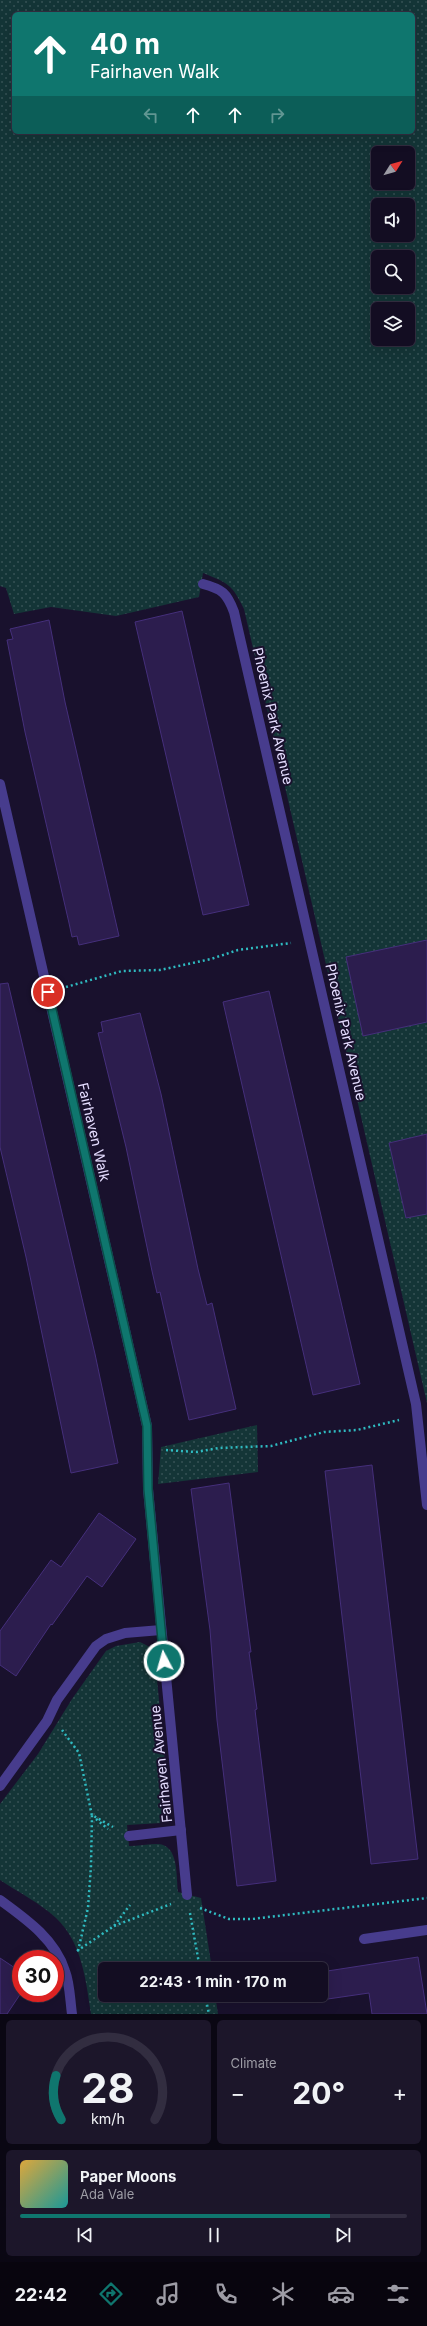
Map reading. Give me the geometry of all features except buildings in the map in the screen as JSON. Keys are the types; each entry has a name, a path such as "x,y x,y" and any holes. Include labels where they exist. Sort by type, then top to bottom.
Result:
{"street":[{"name":"Phoenix Park Avenue","path":"203,584 220,589 230,600 234,612 418,1418 427,1505"},
{"name":"Fairhaven Walk","path":"0,784 147,1426 148,1489"},
{"name":"Fairhaven Avenue","path":"148,1489 187,1898"},
{"path":"0,1786 47,1721 57,1700 96,1646 106,1639 125,1633 162,1630"},
{"path":"129,1836 181,1830"},
{"path":"0,1900 33,1924 57,1952 66,1972 72,2014"},
{"path":"364,1939 427,1930"}],"path":[{"path":"48,992 122,971 160,970 212,959 238,950 310,940"},
{"path":"148,1453 164,1450 196,1452 219,1448 271,1446 324,1432 357,1430 394,1421 418,1418"},
{"path":"50,1714 79,1753 92,1815 92,1866 88,1908 77,1951 66,1972"},
{"path":"92,1815 108,1829"},
{"path":"92,1815 129,1836"},
{"path":"77,1951 114,1926 160,1907 187,1898"},
{"path":"187,1898 210,1913 229,1919 252,1919 427,1898"},
{"path":"187,1898 199,1962"},
{"path":"114,1926 130,1905"},
{"path":"206,2002 209,2014"}],"green space":[{"path":"0,0 427,0 427,1403 244,609 240,601 228,585 203,573 199,597 116,616 51,607 14,614 6,588 0,586"},
{"path":"257,1425 258,1472 158,1484 161,1447"},
{"path":"140,1642 150,1647 155,1659 169,1802 167,1815 161,1823 127,1825 129,1846 158,1844 165,1846 170,1850 175,1862 178,1892 201,1898 211,1962 98,1962 98,2002 216,2002 218,2014 91,2014 85,1975 72,1938 56,1918 43,1907 0,1880 0,1804 38,1754 72,1699 106,1651 116,1646"}],"route":[{"path":"48,992 147,1426 148,1489 164,1661"}]}
